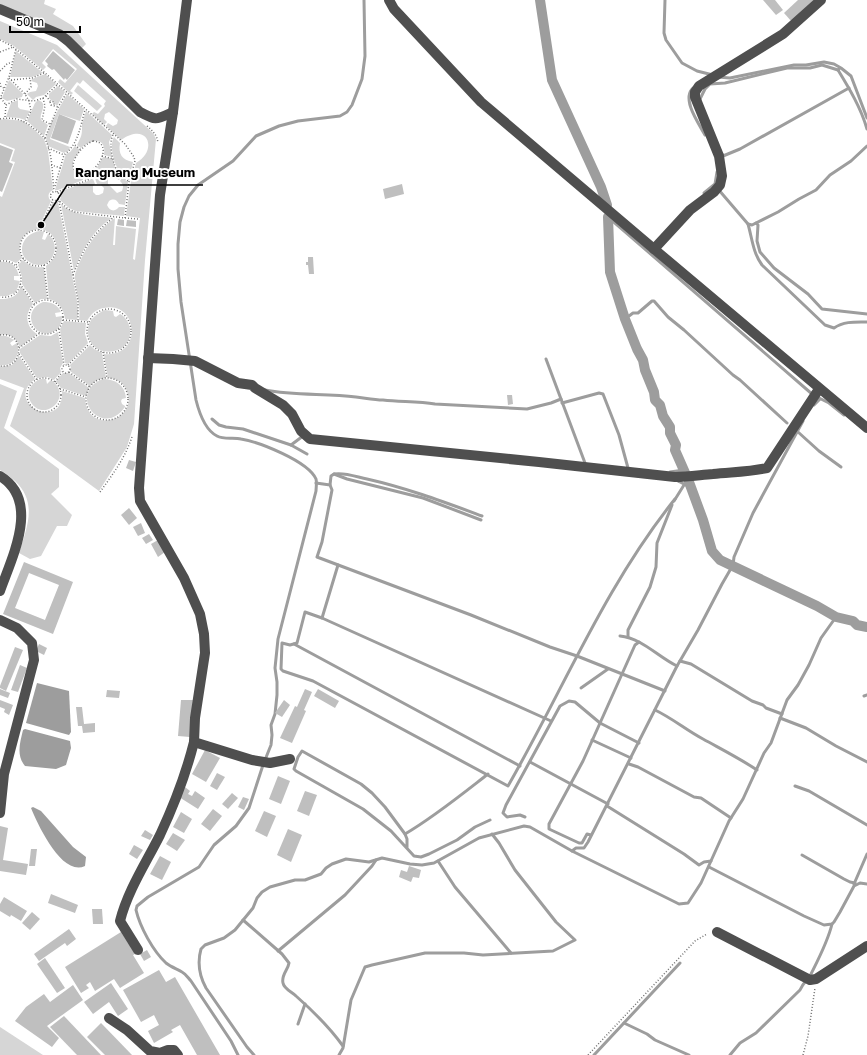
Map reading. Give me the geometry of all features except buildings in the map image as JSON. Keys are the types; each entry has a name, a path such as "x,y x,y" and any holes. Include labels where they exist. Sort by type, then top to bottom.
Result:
{"street":[{"path":"138,950 120,921 128,897 160,836 188,765 194,742 195,718 205,653 204,634 200,614 184,578 140,501 139,488 160,195 173,112 187,0"},
{"path":"389,0 394,9 482,102 819,389 867,428"},
{"path":"654,249 690,210 714,192 720,185 722,176 719,156 695,97 695,92 699,86 783,34 821,0"},
{"path":"0,9 59,34 68,40 140,112 153,119 161,118 173,112"},
{"path":"148,358 195,361 238,383 252,385 254,388 283,404 292,414 301,431 310,439 675,477 755,471 767,468 819,389"},
{"path":"0,476 15,488 20,504 22,519 19,540 0,591"},
{"path":"0,620 17,628 32,643 34,660 4,774 0,813"},
{"path":"194,742 258,761 270,763 290,759"},
{"path":"717,932 810,980 816,979 867,946"},
{"path":"109,1018 128,1030 150,1051 160,1053 168,1050 174,1050 178,1055"}],"path":[{"path":"0,40 14,48 45,73 125,144 135,161 130,182 125,218"},
{"path":"0,52 14,48"},
{"path":"5,118 6,105 0,98 10,79 14,48"},
{"path":"0,71 7,64 12,62"},
{"path":"10,79 30,78 45,73"},
{"path":"25,94 31,87 30,78"},
{"path":"10,79 25,94 29,101 31,111 25,122"},
{"path":"0,83 0,87 4,88"},
{"path":"6,105 17,99 34,101 43,98 58,84"},
{"path":"44,138 58,107 67,92"},
{"path":"46,96 50,101 54,102 54,106 58,107"},
{"path":"43,98 45,106 42,120 50,124"},
{"path":"48,148 64,154 69,152 75,145 86,109"},
{"path":"0,118 19,119 25,122 44,138 48,148 51,165 54,191 50,194 50,196 53,200"},
{"path":"143,123 155,133 158,138 158,146"},
{"path":"114,135 110,142 116,169 122,177 130,182"},
{"path":"97,141 102,145 102,156 95,169 83,175 77,173 73,165 81,150 91,142 97,141"},
{"path":"75,145 81,150"},
{"path":"54,188 64,154"},
{"path":"102,156 114,159"},
{"path":"51,165 60,168"},
{"path":"54,191 57,192 116,169"},
{"path":"83,175 84,181"},
{"path":"57,192 60,195 58,200 78,301 78,322"},
{"path":"53,200 58,200 68,209 75,212 138,220"},
{"path":"39,230 53,200"},
{"path":"73,275 89,241 114,216"},
{"path":"39,230 47,232 55,242 56,251 53,259 44,265 34,266 24,258 21,254 20,246 24,238 30,232 39,230"},
{"path":"16,265 24,258"},
{"path":"0,261 8,261 16,265 21,276 17,293 8,297 0,297"},
{"path":"44,265 48,300"},
{"path":"20,284 35,304"},
{"path":"48,300 59,306 63,314 63,320 56,332 48,335 40,334 33,329 29,321 29,313 35,304 40,301 48,300"},
{"path":"108,308 119,311 130,323 131,333 127,343 120,351 114,353 103,352 94,348 90,343 86,334 88,322 98,311 108,308"},
{"path":"63,320 88,322"},
{"path":"55,382 63,372 62,367 64,365 59,329"},
{"path":"19,348 40,334"},
{"path":"0,336 11,336 16,341 19,348 17,359 11,364 0,366"},
{"path":"64,365 68,365 90,343"},
{"path":"103,352 108,378"},
{"path":"19,354 37,380"},
{"path":"68,365 70,368 68,372"},
{"path":"63,372 68,372 90,387"},
{"path":"46,378 55,382 60,389 61,396 56,407 44,412 36,409 30,404 28,396 29,388 31,384 37,380 46,378"},
{"path":"108,378 116,380 120,383 126,391 128,401 121,414 107,420 98,417 90,411 86,402 86,397 90,387 97,381 108,378"},
{"path":"60,389 86,397"},
{"path":"100,492 128,449 133,435"},
{"path":"588,1055 695,941 710,933 717,932"},
{"path":"803,1055 808,1036 816,979"}],"shaded area":[{"path":"0,0 45,0 44,4 56,9 53,14 73,26 86,44 80,50 0,6"},
{"path":"0,21 57,45 153,133 156,139 145,260 134,424 127,447 99,491 10,426 24,388 0,379 0,367 12,365 19,356 35,379 27,388 26,397 30,405 37,410 46,412 54,410 60,404 62,391 85,398 88,410 94,417 103,420 112,420 120,416 126,409 129,400 126,389 119,381 108,378 104,354 117,353 126,347 131,339 132,330 129,320 124,312 115,308 104,308 94,312 87,321 79,320 75,275 81,259 89,245 98,233 115,218 113,245 115,245 116,226 136,229 133,259 135,260 140,218 126,216 131,181 136,163 143,158 147,152 147,140 144,136 138,134 131,135 121,140 106,126 108,123 113,126 117,124 118,120 109,112 105,114 104,119 107,122 104,125 92,114 94,112 98,114 105,106 104,104 106,101 83,80 80,84 77,82 70,91 73,93 71,95 58,82 60,79 65,83 77,69 53,49 42,63 46,67 43,70 14,46 0,39"},
{"path":"16,51 43,73 32,77 10,77"},
{"path":"45,74 56,84 44,95 36,97 33,100 27,94 36,91 38,86 37,83 31,81 32,79"},
{"path":"9,80 23,94 22,97 7,101 2,98"},
{"path":"78,85 102,106 97,111 74,91"},
{"path":"58,86 65,92 57,106 49,98 49,94"},
{"path":"67,94 84,109 80,121 59,114 50,139 70,147 69,150 64,153 48,146 46,138 51,123"},
{"path":"18,100 18,107 20,109 30,111 25,120 6,117 11,103"},
{"path":"38,100 43,104 41,120 48,125 44,136 27,121 35,103"},
{"path":"86,111 112,135 109,142 112,157 104,155 104,149 101,142 93,141 81,148 77,145 81,135 82,123"},
{"path":"5,119 23,121 44,139 48,151 53,190 49,193 49,198 51,201 38,229 24,235 19,248 22,258 16,263 9,260 0,260 0,196 2,197 15,162 11,161 15,149 0,143 0,120"},
{"path":"114,137 120,143 120,153 122,156 126,160 133,162 129,180 121,174 115,163 112,149"},
{"path":"75,146 80,150 73,161 73,169 77,174 82,176 83,180 55,190 66,154"},
{"path":"103,157 113,159 115,168 85,180 84,176 96,169"},
{"path":"116,170 121,177 119,180 114,177 109,178 108,184 117,193 123,189 123,185 120,181 122,178 128,182 125,205 111,200 107,205 113,210 116,210 119,207 125,207 124,216 75,211 60,200 60,192 93,179 95,184 93,186 93,192 96,195 103,193 104,188 100,184 97,184 95,178"},
{"path":"53,202 58,202 77,301 77,320 65,319 60,306 56,302 49,299 46,266 55,257 57,245 52,235 41,229"},
{"path":"61,204 72,211 85,215 112,218 99,228 89,241 74,271"},
{"path":"41,231 44,232 42,239 45,240 48,234 53,240 55,246 52,257 49,261 38,265 31,263 26,259 22,249 25,239 29,235"},
{"path":"23,260 32,266 44,267 47,299 41,299 35,303 22,284 22,276 18,265"},
{"path":"0,262 7,262 15,266 19,276 14,276 14,280 20,281 16,292 7,296 0,296"},
{"path":"21,286 33,304 27,316 30,328 37,334 20,347 17,341 12,337 0,335 0,299 13,297 18,293"},
{"path":"43,302 56,305 61,312 55,313 56,317 62,316 59,327 49,333 42,333 37,330 31,319 32,313 36,307"},
{"path":"105,310 113,311 114,316 116,317 120,314 126,318 130,329 129,339 125,346 110,352 102,351 95,347 90,340 88,330 91,320"},
{"path":"64,321 86,323 85,334 88,343 68,364 65,363 60,329"},
{"path":"58,332 63,363 60,368 61,372 54,380 48,377 37,378 20,353 20,349 40,335 51,336"},
{"path":"0,336 7,336 14,340 10,343 12,346 17,343 18,348 15,360 5,365 0,365"},
{"path":"90,345 102,353 106,378 97,380 90,386 70,371 70,365"},
{"path":"63,373 69,373 89,388 86,396 61,388 56,381"},
{"path":"41,379 46,379 47,384 51,380 57,386 60,393 59,399 50,409 38,409 29,400 32,385"},
{"path":"103,379 112,380 119,384 124,390 126,398 122,399 121,401 125,407 116,416 107,419 98,416 92,411 88,403 88,394 92,386"},
{"path":"0,384 17,391 4,428 59,469 59,487 51,494 72,515 67,526 57,526 41,556 30,559 19,553 29,516 26,498 22,489 15,481 0,470"},
{"path":"37,683 69,691 71,732 69,735 26,723"},
{"path":"25,729 70,741 71,748 66,765 56,769 25,766 20,758 20,749 23,730"},
{"path":"33,807 41,811 73,847 86,857 85,866 76,867 68,864 52,848 39,826 31,808"},
{"path":"0,1027 43,1055 0,1055"}],"waterway":[{"path":"265,760 271,745 271,725 275,714 277,695 275,668 278,639 316,491 316,479 311,472 294,459 271,448 238,438 217,436 209,430 203,420 196,400 181,302 178,269 180,222 189,196 198,185 233,161 256,136 279,126 298,121 340,116 347,112 352,105 362,79 365,56 364,0"},
{"path":"540,0 552,80 601,187 607,205"},
{"path":"665,0 664,33 666,40 682,63 697,71 713,75"},
{"path":"718,77 730,78 794,65 824,62 834,64 851,76 867,118"},
{"path":"700,99 705,89 710,84 725,83 787,68 810,68 822,65 838,70"},
{"path":"839,69 838,70 858,106 867,129"},
{"path":"693,88 689,98 690,105 692,112 705,135"},
{"path":"722,154 723,156 740,149 849,88"},
{"path":"718,189 748,224 752,225 816,190 830,175 851,161 867,146"},
{"path":"704,193 715,184 717,172"},
{"path":"608,217 812,394"},
{"path":"608,217 610,272 625,319 643,360 645,370 654,392 655,400 660,405 663,416 670,427 670,433 676,445 675,450 686,475"},
{"path":"756,223 758,225 757,241 760,252 774,268 808,294 822,309 867,314"},
{"path":"748,224 755,250 762,265 825,325 834,328 846,323 867,322"},
{"path":"625,319 633,313 638,313 654,301 668,317 787,423"},
{"path":"546,359 585,463"},
{"path":"265,390 288,393 345,396 376,400 527,409 561,399"},
{"path":"562,403 599,393 603,394 619,435 628,468"},
{"path":"819,398 829,403 844,415"},
{"path":"814,405 820,399"},
{"path":"212,419 219,425 243,429 291,445 307,454"},
{"path":"572,851 576,848 584,848 588,842 677,666 733,565 734,557 753,513 803,421"},
{"path":"798,432 819,451 841,467"},
{"path":"291,445 303,436"},
{"path":"670,472 684,470"},
{"path":"334,474 351,475 396,487 482,516"},
{"path":"330,485 331,476 334,474 347,479 423,498 481,520"},
{"path":"678,481 686,485"},
{"path":"689,482 703,520 712,551 720,560 817,606 836,617 853,621 857,625 867,627"},
{"path":"316,483 330,485 332,490 322,542 317,557 471,615 665,691"},
{"path":"674,501 684,485 689,483"},
{"path":"338,565 322,618 305,612 297,643 290,645 282,643 281,669 313,681 508,786 606,603 650,532 675,499"},
{"path":"628,637 628,630 650,587 656,567 657,543 672,505"},
{"path":"254,1055 206,988 199,969 201,949 205,945 224,938 235,930 253,908 257,898 262,892 270,887 295,880 305,880 321,874 332,864 346,859 369,862 382,858 410,864 422,865 434,863 479,838 524,826 530,827 572,851 679,904 688,903 701,883 729,821 743,799 764,753 771,743 787,700 798,685 809,665 821,638 836,617"},
{"path":"322,618 551,721"},
{"path":"620,636 636,640 677,666"},
{"path":"591,835 587,834 582,843 579,843 549,829 549,824 583,761 635,645 639,642"},
{"path":"294,644 520,766"},
{"path":"680,661 691,664 752,701 782,714"},
{"path":"581,688 608,669"},
{"path":"525,817 520,815 507,817 503,813 560,706 569,701 575,702 600,723 639,743"},
{"path":"655,710 757,770"},
{"path":"780,718 806,728 867,762"},
{"path":"592,740 631,758"},
{"path":"407,848 407,839 405,834 385,807 372,793 361,784 302,751 298,757 294,769 296,771 363,809 391,831 414,856 421,857 429,854 457,840 475,827 490,820"},
{"path":"530,762 608,804"},
{"path":"629,764 638,767 694,797 701,798 731,818"},
{"path":"238,1055 231,1041 191,981 186,975 166,963 156,952 144,931 136,910 137,906 148,897 199,867 214,845 236,826 249,808 263,765"},
{"path":"405,834 458,798 488,774"},
{"path":"795,786 809,791 867,825"},
{"path":"607,806 699,865 704,862 711,861"},
{"path":"339,1055 343,1048 351,1000 365,967 425,953 464,953 483,955 553,951 575,940 556,922 515,870 492,834"},
{"path":"854,884 867,854"},
{"path":"802,855 844,879 855,883"},
{"path":"278,951 345,895 376,860"},
{"path":"438,861 455,887 511,953"},
{"path":"709,867 824,925 832,924 834,922 854,886 860,883 867,884"},
{"path":"243,920 282,954 289,963 283,977 285,987 315,1014 343,1046"},
{"path":"730,1055 740,1043 756,1033 800,990 811,974 820,956 832,924"},
{"path":"594,1055 680,963"},
{"path":"298,1024 305,1004"},
{"path":"624,1023 647,1034 655,1040 689,1055"}],"place":[{"name":"Rangnang Museum","path":"41,225"}]}
